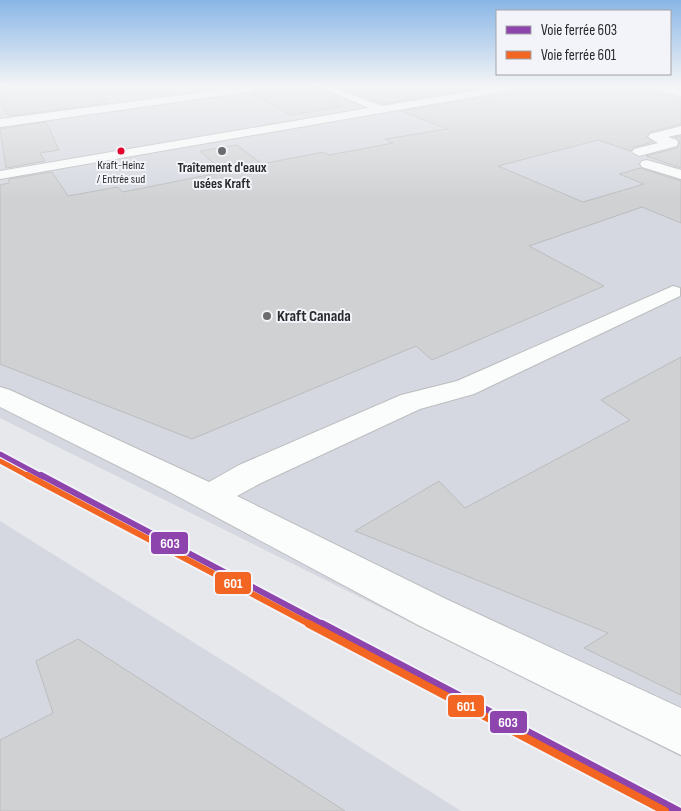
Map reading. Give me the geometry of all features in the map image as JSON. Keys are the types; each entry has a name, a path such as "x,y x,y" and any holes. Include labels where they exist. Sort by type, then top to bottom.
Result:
{"street":[{"path":"0,175 293,125"},
{"path":"681,130 654,137 672,143 643,158 681,175"},
{"path":"212,499 234,482 411,402 465,388 557,345 596,337 676,291"},
{"path":"0,396 212,499 432,612 681,732"}],"shaded area":[{"path":"0,125 269,125 0,170"},
{"path":"312,125 681,125 681,757 0,418 0,179"},
{"path":"0,521 217,657 461,811 0,811"}],"building":[{"path":"27,125 47,125 59,150 40,153 45,161 6,168 0,129"},
{"name":"Kraft Canada","path":"436,125 678,125 650,132 646,137 653,142 634,147 631,151 598,140 498,166 583,202 644,184 619,174 640,168 681,181 681,223 642,207 529,246 604,286 432,360 416,346 192,439 0,364 0,185 9,183 9,179 52,172 68,196 117,187 123,192 223,172 200,151 237,145 262,164 323,152 329,155 393,143 385,139 447,129"},
{"path":"681,136 681,168 646,156 677,148 680,142 675,137"},
{"path":"681,357 681,695 584,648 608,633 355,531 439,481 465,508 630,420 601,400"},
{"path":"78,639 345,811 0,811 0,740 53,713 36,661"}],"rail line":[{"name":"603","path":"0,454 678,811"},
{"name":"601","path":"0,461 665,811"}],"place":[{"name":"Kraft-Heinz / Entrée sud","path":"121,151"},
{"name":"Traîtement d'eaux usées Kraft","path":"222,151"},
{"name":"Kraft Canada","path":"267,316"}]}
